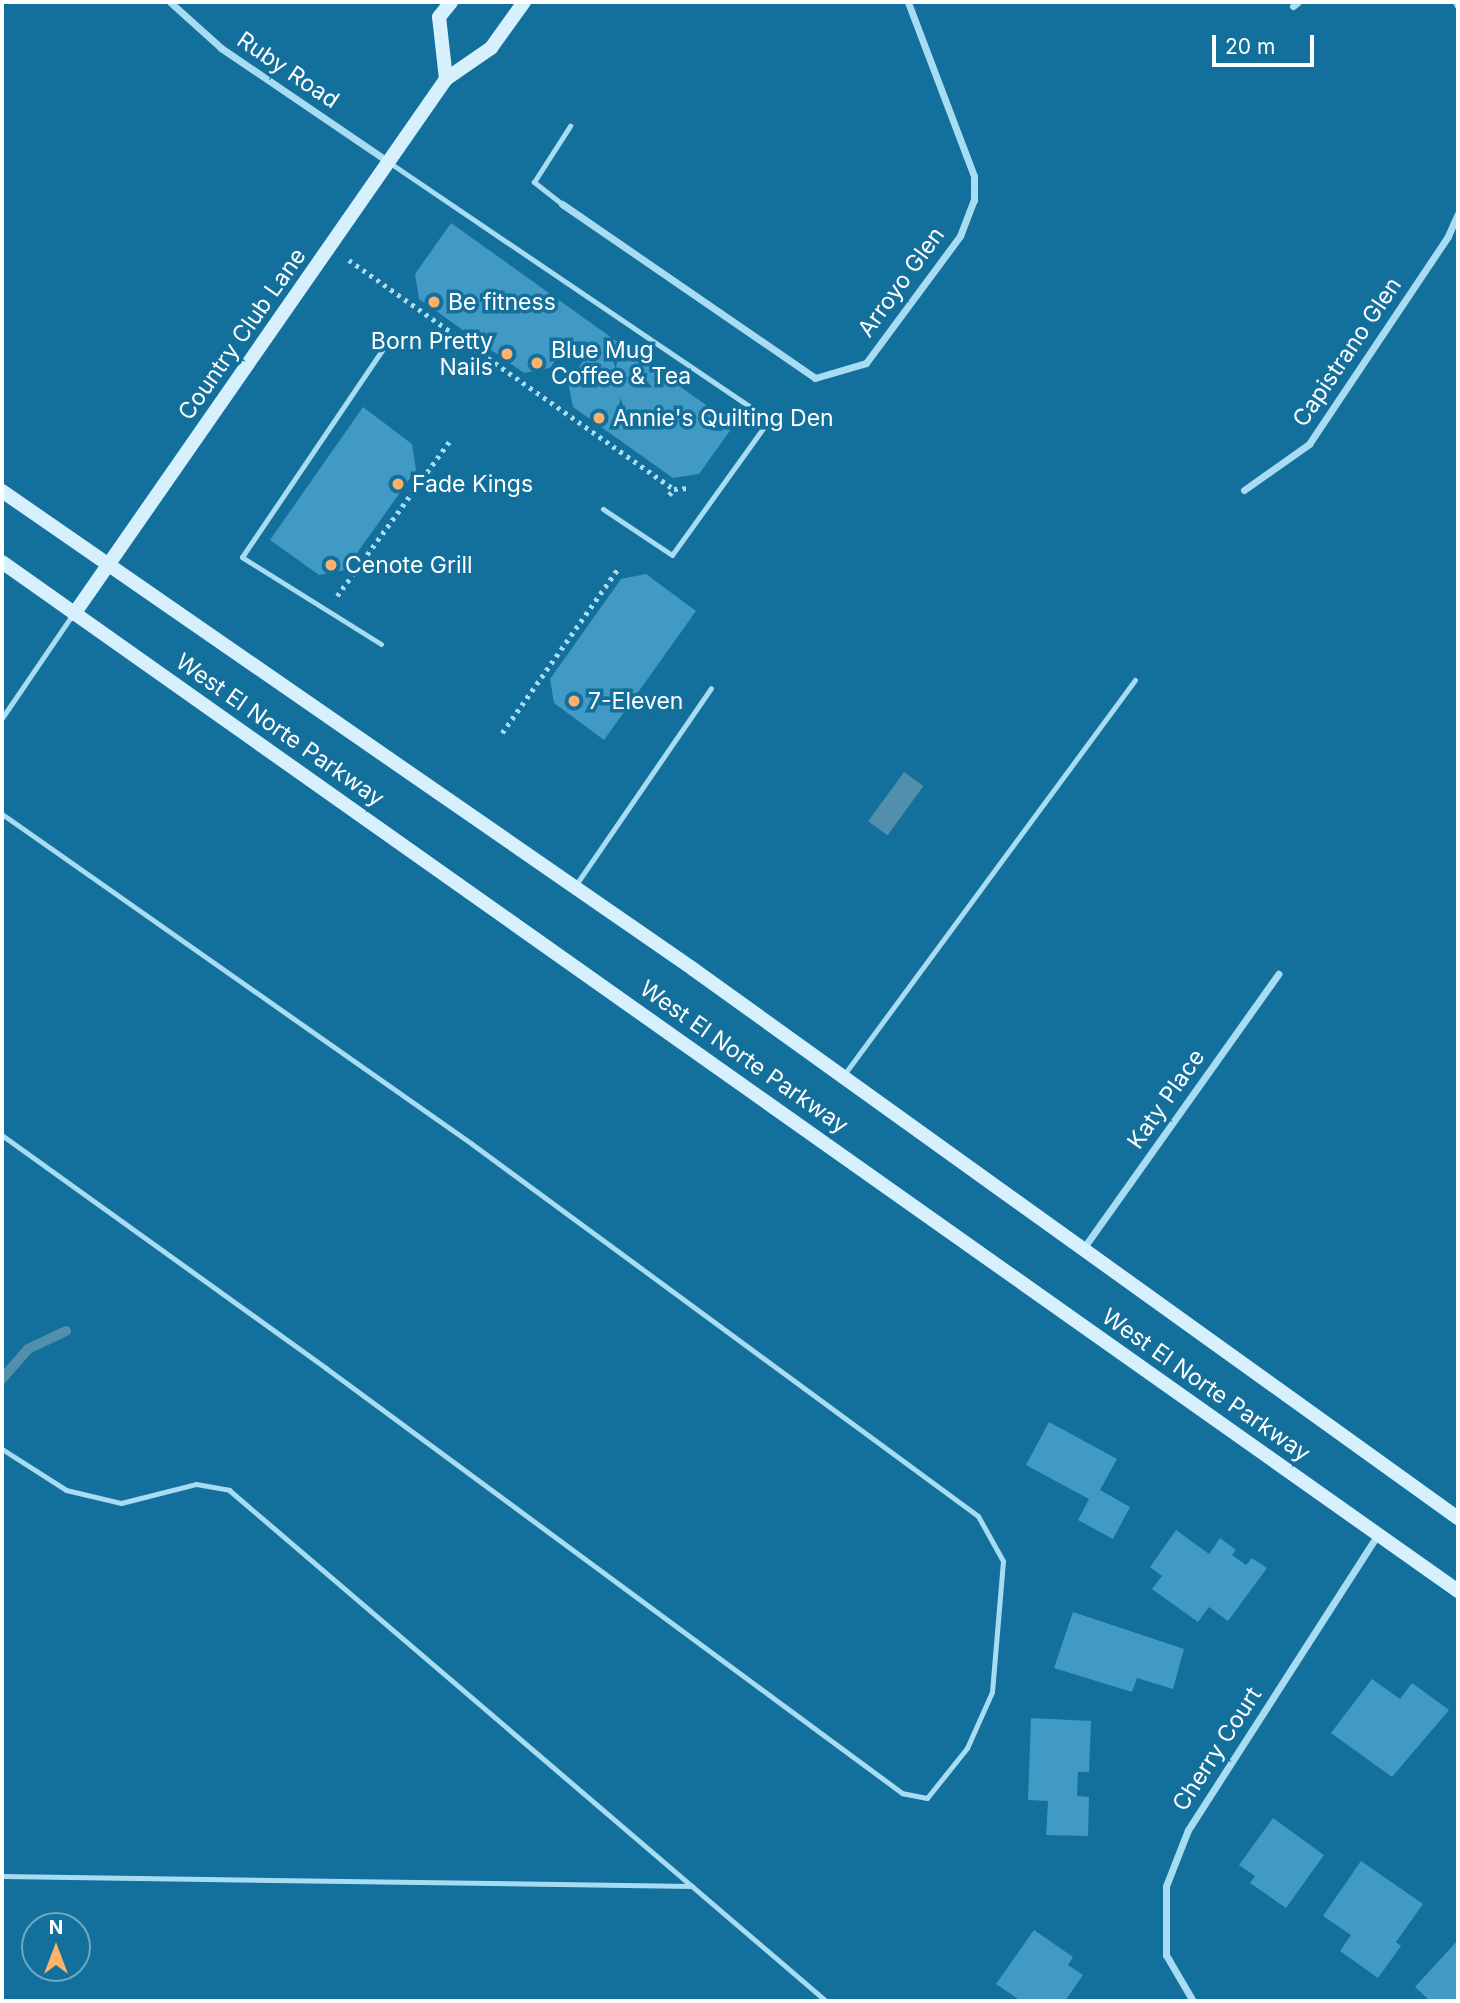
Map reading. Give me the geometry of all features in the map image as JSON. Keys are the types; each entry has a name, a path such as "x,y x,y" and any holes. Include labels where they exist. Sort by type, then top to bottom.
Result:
{"main road":[{"path":"446,79 439,17 451,2"},
{"name":"Country Club Lane","path":"74,614 446,79 491,48 524,2"},
{"name":"West El Norte Parkway","path":"2,491 418,783 575,886 1085,1246 1458,1518"},
{"name":"West El Norte Parkway","path":"2,562 1458,1591"}],"street":[{"name":"Ruby Road","path":"170,2 221,48 390,162"},
{"name":"Arroyo Glen","path":"562,204 815,378 866,363 960,236 974,200 974,176 908,2"},
{"name":"Capistrano Glen","path":"1244,489 1309,444 1448,236 1458,214"},
{"name":"Katy Place","path":"1085,1246 1278,974"},
{"name":"Cherry Court","path":"1193,2001 1166,1955 1166,1886 1188,1830 1377,1534"}],"lane":[{"path":"562,204 534,182 570,126"},
{"path":"390,162 769,420 672,555 603,509"},
{"path":"381,644 242,557 382,350"},
{"path":"2,718 74,614"},
{"path":"843,1076 1135,680"},
{"path":"575,886 711,688"},
{"path":"2,814 471,1144 978,1516 1003,1562 992,1692 967,1748 927,1798 902,1793 326,1367 2,1135"},
{"path":"2,1448 66,1490 121,1503 196,1484 229,1490 826,2001"},
{"path":"2,1876 692,1886"}],"path":[{"path":"331,247 674,489 690,488"},
{"path":"497,372 500,367"},
{"path":"327,610 452,438"},
{"path":"669,495 674,489"},
{"path":"502,733 620,566"}],"water":[{"path":"904,772 923,786 888,835 868,821"}],"building":[{"path":"451,223 734,425 699,474 673,478 573,407 568,382 585,359 566,345 550,368 524,373 419,299 415,274"},
{"path":"363,407 412,444 416,470 345,570 319,575 270,540"},
{"path":"646,574 696,611 604,740 554,703 550,679 621,579"},
{"path":"1049,1422 1117,1459 1100,1490 1130,1507 1113,1539 1078,1520 1089,1499 1026,1465"},
{"path":"1176,1530 1209,1554 1220,1538 1236,1550 1232,1555 1246,1565 1252,1558 1267,1568 1228,1621 1209,1607 1198,1622 1152,1589 1162,1576 1150,1567"},
{"path":"1073,1612 1184,1649 1173,1689 1137,1678 1132,1692 1054,1668"},
{"path":"1372,1679 1400,1699 1412,1683 1449,1710 1392,1777 1331,1733"},
{"path":"1031,1718 1091,1721 1089,1772 1078,1772 1077,1796 1089,1797 1088,1836 1046,1835 1048,1801 1028,1800"},
{"path":"1273,1818 1324,1855 1286,1908 1250,1883 1255,1876 1239,1865"},
{"path":"1361,1861 1423,1904 1396,1942 1401,1946 1378,1978 1340,1951 1351,1935 1323,1916"},
{"path":"1034,1930 1073,1957 1068,1965 1083,1975 1065,2001 1021,2001 996,1984"},
{"path":"1458,1940 1458,2001 1430,2001 1415,1987"}],"waterway":[{"path":"2,1379 28,1349 66,1331"}],"place":[{"name":"Be fitness","path":"434,302"},
{"name":"Born Pretty Nails","path":"507,354"},
{"name":"Blue Mug Coffee & Tea","path":"537,363"},
{"name":"Annie's Quilting Den","path":"599,418"},
{"name":"Fade Kings","path":"398,484"},
{"name":"Cenote Grill","path":"331,565"},
{"name":"7-Eleven","path":"574,701"}]}
